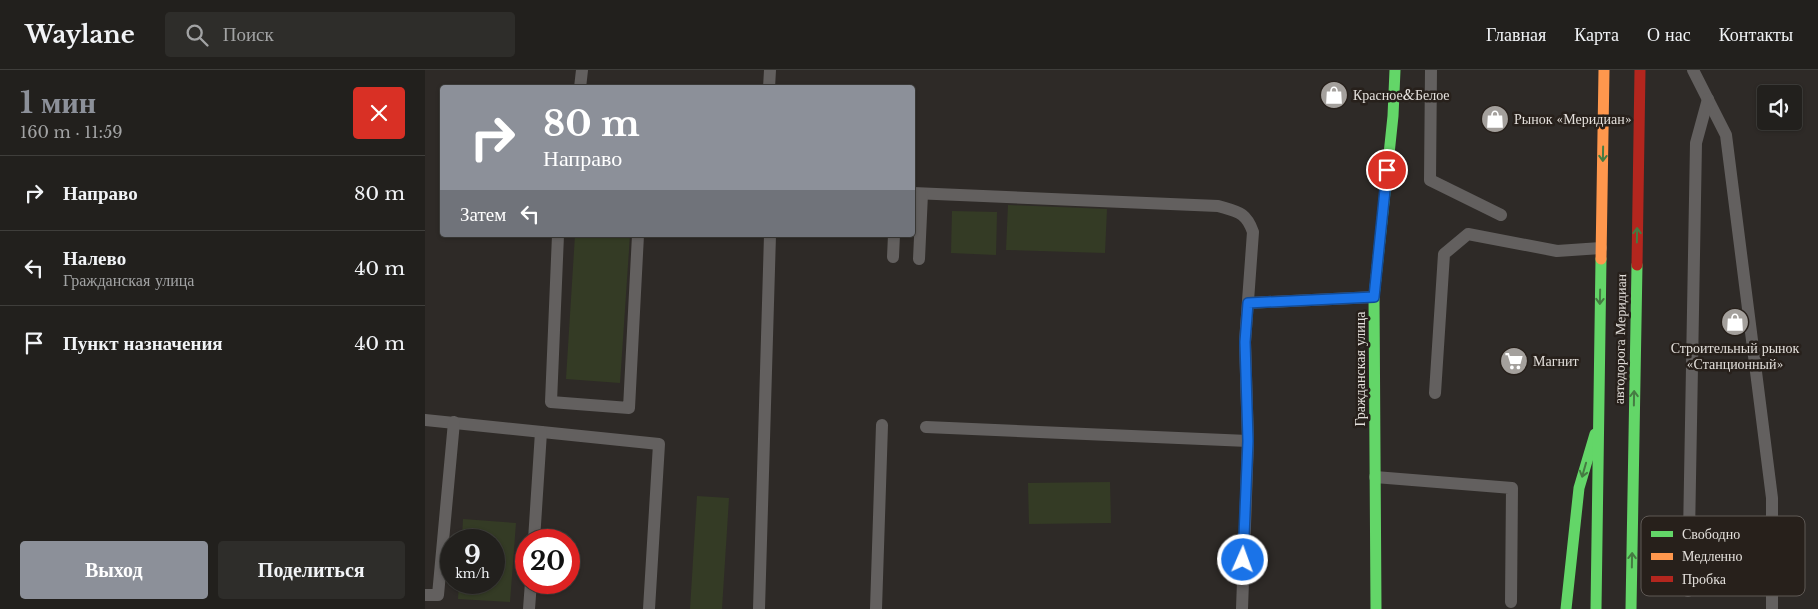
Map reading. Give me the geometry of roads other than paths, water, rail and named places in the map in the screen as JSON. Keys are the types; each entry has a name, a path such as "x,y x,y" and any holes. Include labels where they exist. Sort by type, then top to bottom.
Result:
{"main road":[{"name":"Гражданская улица","path":"1376,609 1374,297 1393,116 1395,70"},
{"name":"автодорога Меридиан","path":"1596,609 1604,70"},
{"name":"автодорога Меридиан","path":"1631,609 1640,70"},
{"path":"1566,609 1579,488 1598,424"}],"lane":[{"path":"579,85 581,70"},
{"path":"769,70 769,85"},
{"path":"1431,70 1430,180 1501,215"},
{"path":"1693,70 1726,135 1772,498 1772,516"},
{"path":"1689,516 1696,143 1708,100"},
{"path":"919,259 917,194 1218,206 1238,212 1249,220 1253,232 1245,342 1248,441 1241,609"},
{"path":"1435,393 1444,254 1468,234 1557,251 1601,248"},
{"path":"558,237 551,402 629,408 639,237"},
{"path":"759,609 770,237"},
{"path":"893,237 893,258"},
{"path":"1248,303 1374,297"},
{"path":"425,420 659,444 649,609"},
{"path":"425,595 438,595 454,422"},
{"path":"876,609 882,425"},
{"path":"926,427 1248,441"},
{"path":"535,529 541,432"},
{"path":"1375,477 1512,488 1511,602"},
{"path":"529,609 530,594"},
{"path":"1772,596 1772,609"}],"place":[{"name":"Красное&Белое","path":"1334,95"},
{"name":"Рынок «Меридиан»","path":"1495,119"},
{"name":"Строительный рынок «Станционный»","path":"1735,322"},
{"name":"Магнит","path":"1514,361"}]}
